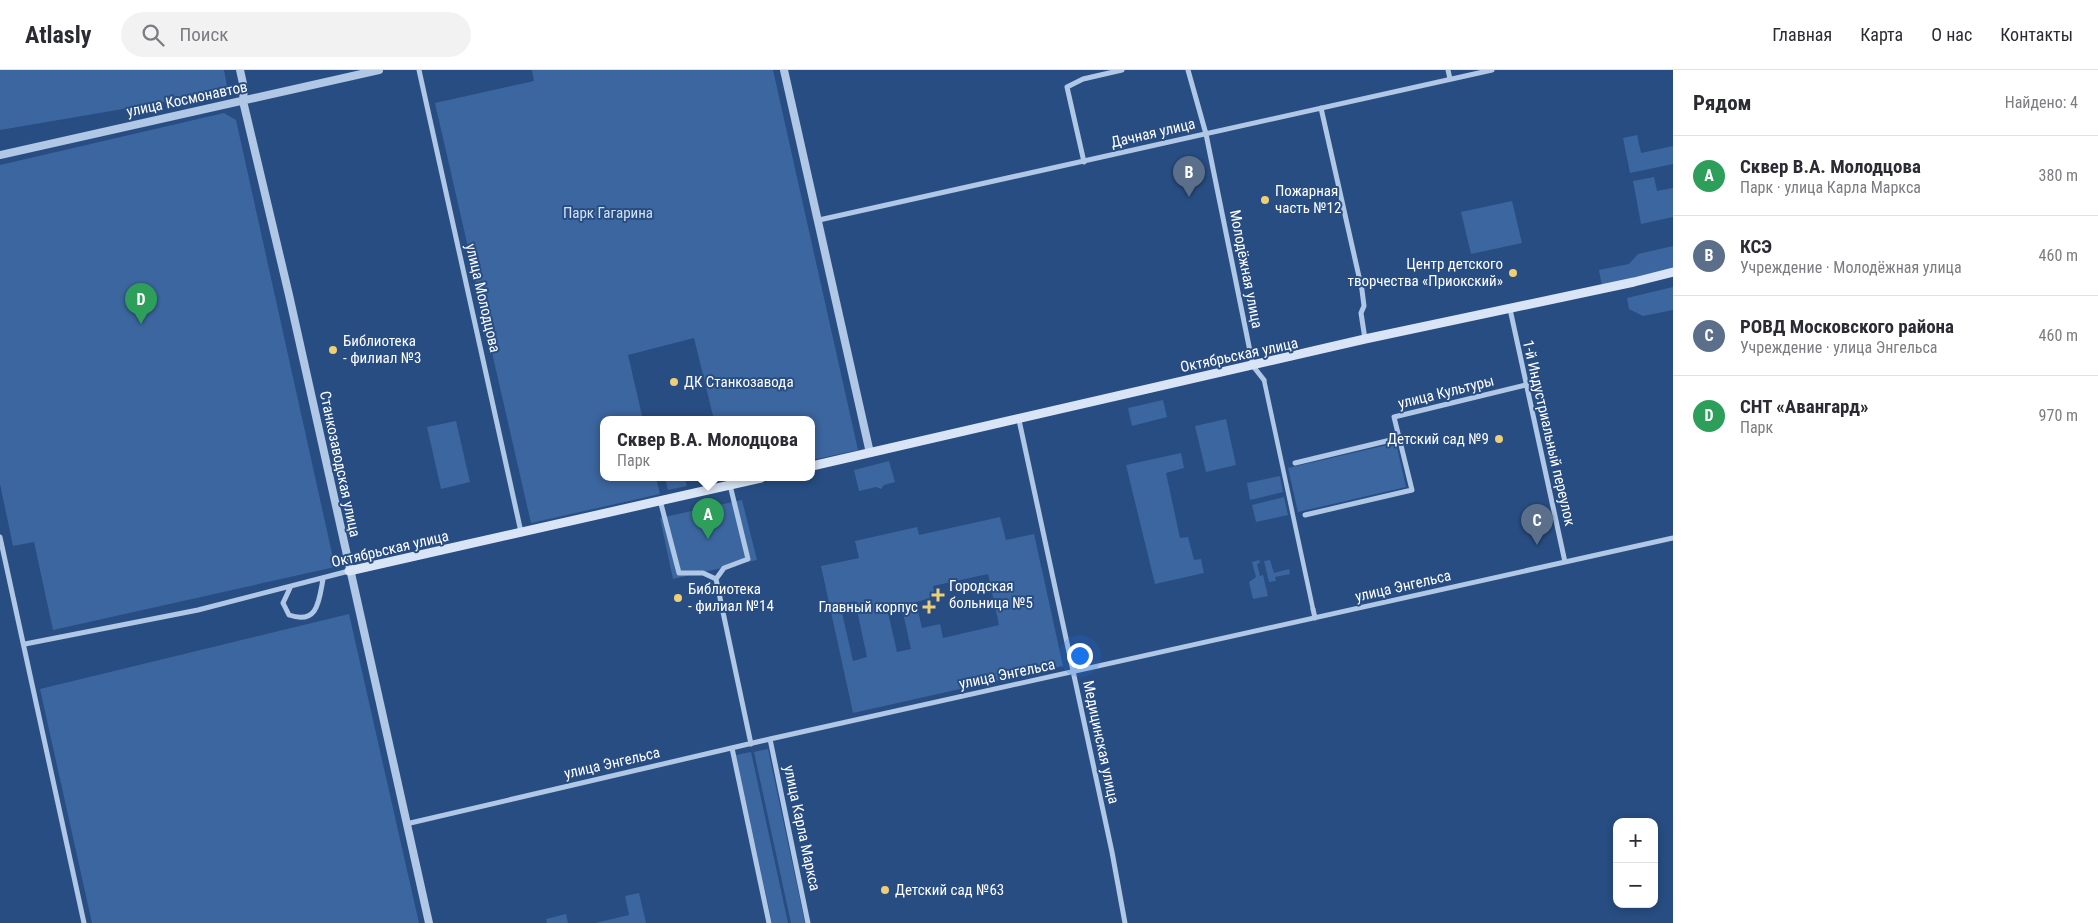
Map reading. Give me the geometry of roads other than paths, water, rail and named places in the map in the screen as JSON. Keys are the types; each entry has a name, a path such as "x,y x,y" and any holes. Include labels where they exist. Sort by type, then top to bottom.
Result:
{"main road":[{"name":"Октябрьская улица","path":"815,465 1020,420 1164,385 1673,272"},
{"name":"Октябрьская улица","path":"349,571 746,481"}],"street":[{"name":"Станкозаводская улица","path":"240,70 244,88 243,101 429,923"},
{"name":"улица Космонавтов","path":"0,155 379,70"},
{"name":"улица Молодцова","path":"419,70 521,532"},
{"path":"784,70 870,453"},
{"path":"1084,162 1067,87 1083,79 1122,70"},
{"name":"Молодёжная улица","path":"1188,70 1206,134 1254,366 1264,380 1315,618"},
{"path":"1448,70 1450,79"},
{"name":"Дачная улица","path":"818,220 1492,70"},
{"path":"1321,108 1362,290 1364,306 1361,314 1366,340"},
{"name":"1-й Индустриальный переулок","path":"1510,309 1566,562"},
{"name":"улица Культуры","path":"1304,515 1412,490 1394,417 1526,385"},
{"name":"Медицинская улица","path":"1020,420 1072,672 1112,852 1125,923"},
{"path":"1294,462 1399,438"},
{"path":"730,484 748,559 724,568 716,579 751,744"},
{"path":"660,500 679,573 703,573 716,579"},
{"path":"0,537 25,644 84,923"},
{"name":"улица Энгельса","path":"406,824 770,739 1673,538"},
{"name":"Октябрьская улица","path":"25,644 198,610 290,588 349,571"},
{"path":"290,588 283,603 289,615 300,619 312,614 319,604 323,579"},
{"name":"улица Карла Маркса","path":"770,739 808,923"},
{"path":"732,748 769,923"}],"place":[{"name":"КСЭ","path":"1189,197"},
{"name":"Пожарная часть №12","path":"1265,200"},
{"name":"Центр детского творчества «Приокский»","path":"1513,273"},
{"name":"СНТ «Авангард»","path":"141,324"},
{"name":"Библиотека - филиал №3","path":"333,350"},
{"name":"ДК Станкозавода","path":"674,382"},
{"name":"Детский сад №9","path":"1499,439"},
{"name":"Сквер В.А. Молодцова","path":"708,539"},
{"name":"РОВД Московского района","path":"1537,545"},
{"name":"Городская больница №5","path":"938,595"},
{"name":"Библиотека - филиал №14","path":"678,598"},
{"name":"Главный корпус","path":"929,607"},
{"name":"Детский сад №63","path":"885,890"}],"park label":[{"name":"Парк Гагарина","path":"608,213"}]}
